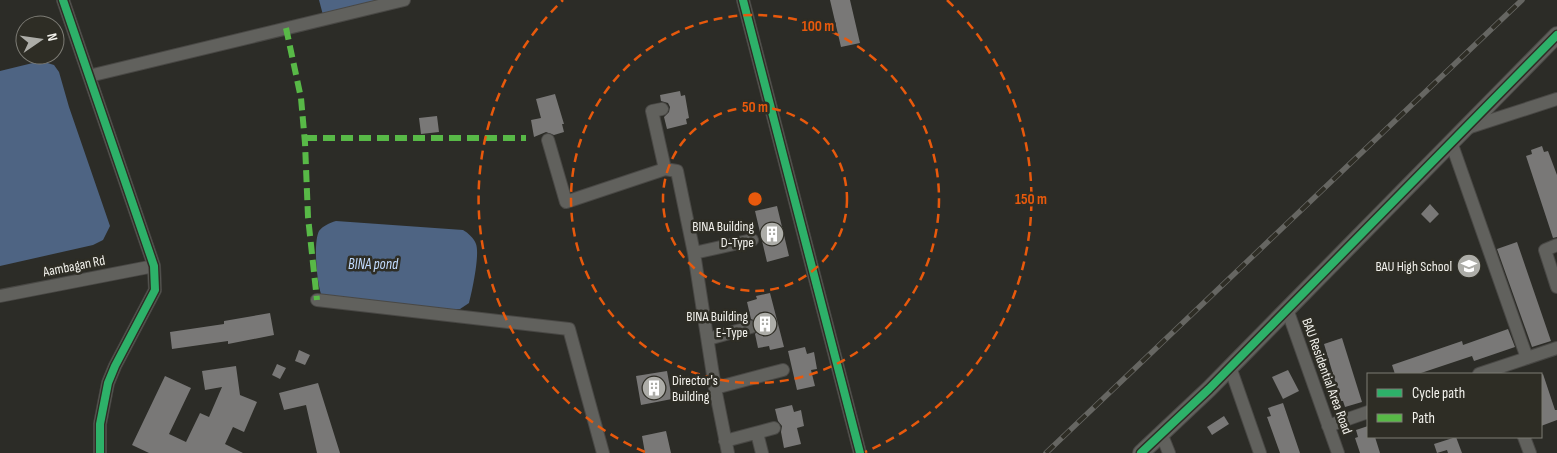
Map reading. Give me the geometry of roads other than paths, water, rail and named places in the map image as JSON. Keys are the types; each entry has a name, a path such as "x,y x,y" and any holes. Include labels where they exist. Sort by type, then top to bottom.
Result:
{"street":[{"path":"63,0 154,266 155,290 108,383 100,424 100,453"},
{"path":"89,76 404,0"},
{"path":"743,0 860,453"},
{"path":"1141,453 1230,367 1557,35"},
{"path":"1464,129 1557,99"},
{"path":"662,110 652,112 665,170"},
{"path":"548,140 566,202 665,170 677,171 694,253 715,388 727,447 757,433 774,428"},
{"path":"1452,142 1527,358"},
{"path":"694,253 752,240"},
{"path":"1557,245 1545,250 1557,287"},
{"name":"Aambagan Rd","path":"0,296 154,266"},
{"path":"317,300 569,329 603,453"},
{"name":"BAU Residential Area Road","path":"1287,309 1338,453"},
{"path":"708,339 751,327"},
{"path":"1486,373 1501,371 1527,358 1557,348"},
{"path":"1230,367 1260,453"},
{"path":"715,388 784,370"},
{"path":"1328,426 1367,412"},
{"path":"757,433 762,453"},
{"path":"1162,433 1168,453"},
{"path":"1524,438 1530,453"}],"water":[{"path":"319,0 396,0 323,15"},
{"path":"25,65 54,65 59,72 69,107 110,226 103,240 93,245 0,266 0,71"},
{"name":"BINA pond","path":"336,221 463,230 474,240 477,249 475,273 469,303 460,309 451,309 339,302 321,294 316,262 317,237 322,228"}],"railway":[{"path":"1046,453 1522,0"}],"place":[{"name":"BINA Building D-Type","path":"772,234"},
{"name":"BAU High School","path":"1469,266"},
{"name":"BINA Building E-Type","path":"765,324"},
{"name":"Director's Building","path":"654,388"}]}
